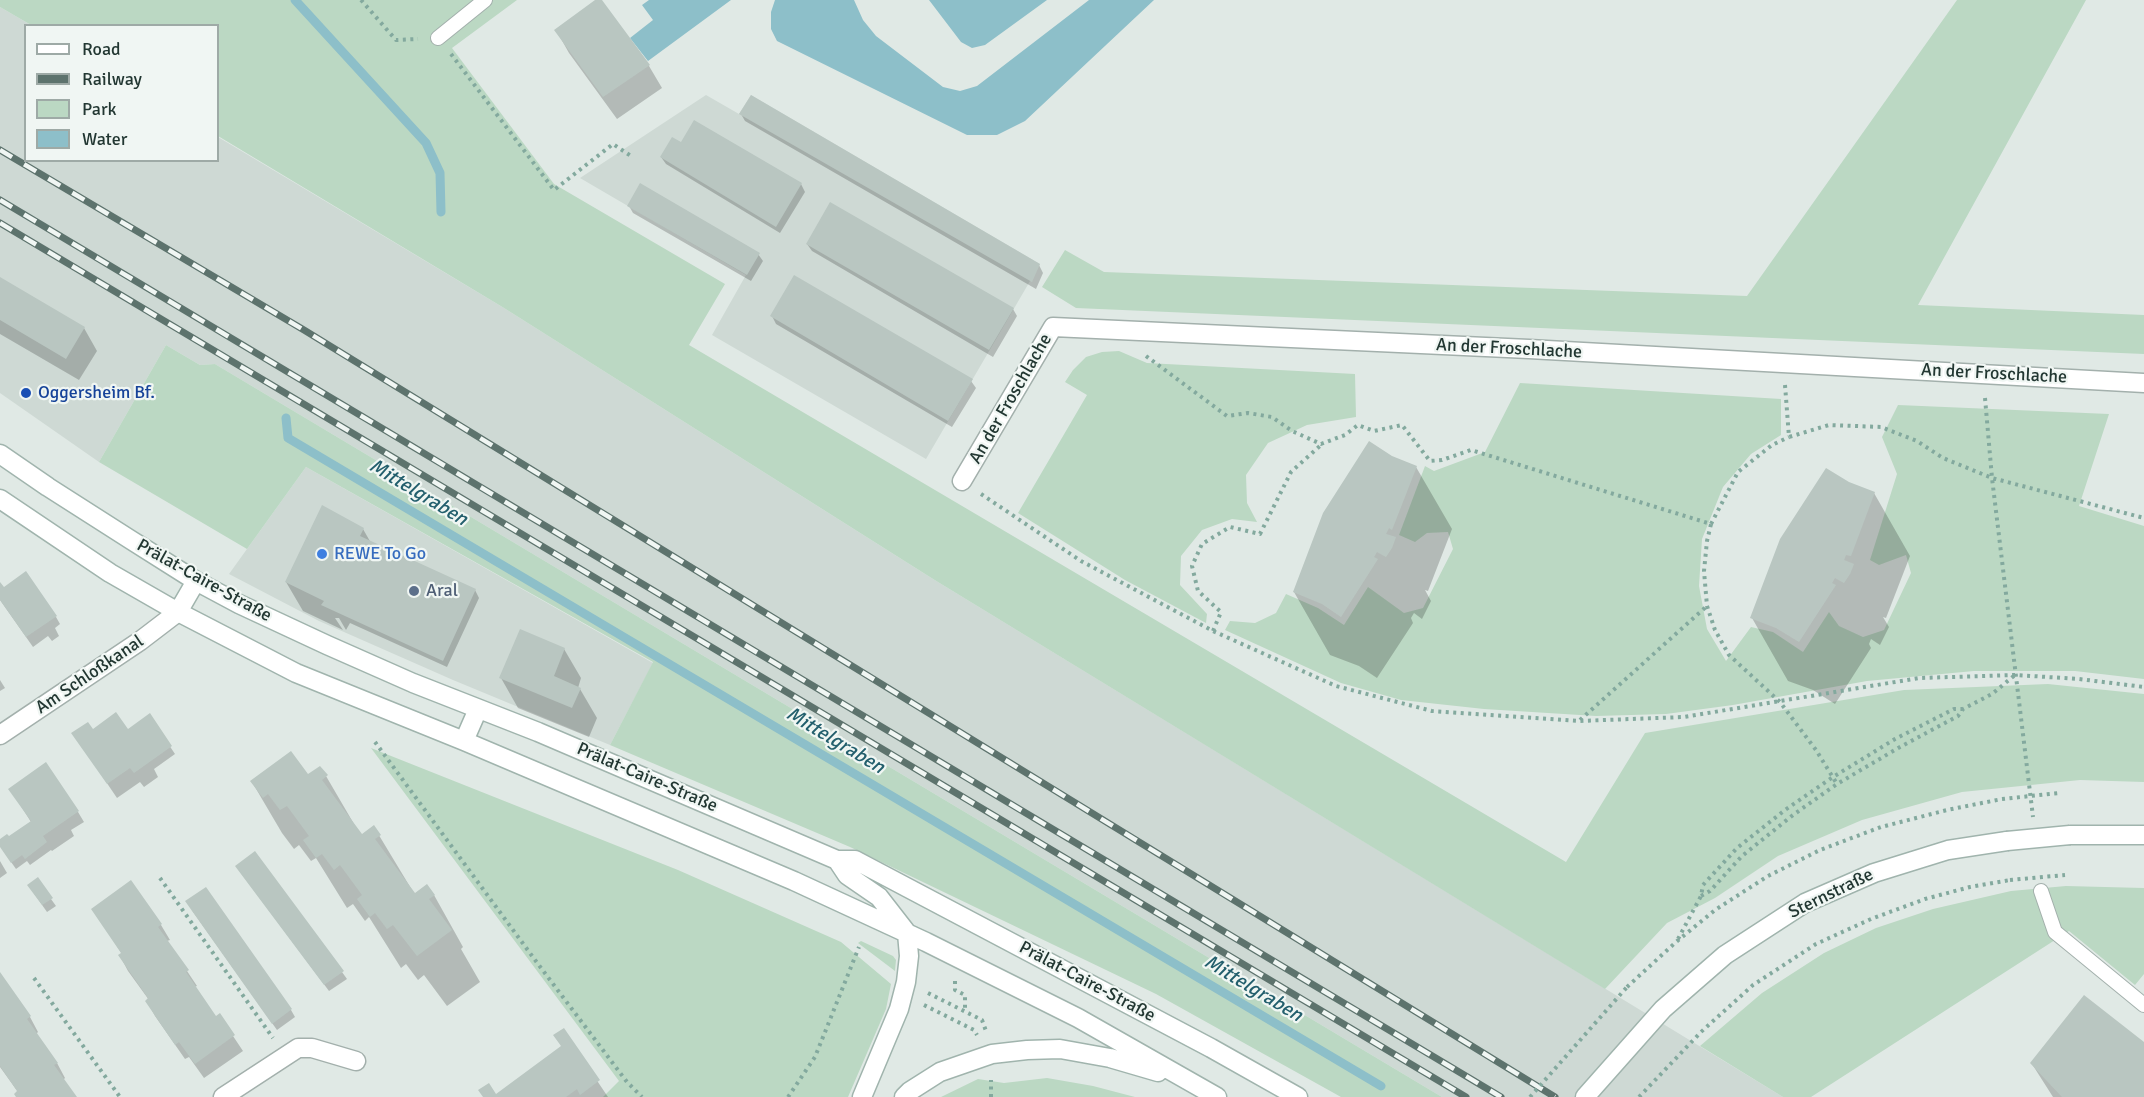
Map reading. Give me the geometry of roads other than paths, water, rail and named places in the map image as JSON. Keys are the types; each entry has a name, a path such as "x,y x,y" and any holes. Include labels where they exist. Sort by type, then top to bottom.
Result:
{"street":[{"name":"An der Froschlache","path":"962,481 1053,327 2144,383"},
{"name":"Prälat-Caire-Straße","path":"0,453 48,487 196,581 239,604 327,645 837,860 855,860 1211,1048 1298,1097"},
{"name":"Prälat-Caire-Straße","path":"0,499 110,573 178,612 296,673 464,741 794,881 907,933 1078,1018 1217,1097"},
{"path":"178,612 196,581"},
{"name":"Am Schloßkanal","path":"0,735 140,641 178,612"},
{"path":"464,741 477,709"},
{"name":"Sternstraße","path":"1585,1097 1663,1009 1725,955 1805,903 1874,873 1948,850 2070,835 2144,835"},
{"path":"837,860 847,875 879,897 907,933 909,956 906,982 899,1009 862,1097"},
{"path":"224,1097 298,1048 312,1048 356,1061"},
{"path":"904,1097 940,1072 992,1054 1027,1050 1060,1049 1110,1058 1190,1082"}],"lane":[{"path":"438,38 485,0"},
{"path":"2042,891 2055,933 2144,1005"}],"water":[{"path":"649,0 731,0 648,61 630,38 653,20 642,5"},
{"path":"775,0 854,0 863,20 876,36 943,87 960,91 977,86 1089,0 1154,0 1025,121 997,135 967,135 777,41 771,29 771,12"},
{"path":"929,0 1047,0 985,45 972,48 961,42"}],"waterway":[{"name":"Mittelgraben","path":"295,0 426,143 440,173 441,212"},
{"name":"Mittelgraben","path":"286,418 288,438 1381,1086"}],"railway":[{"path":"0,150 304,330 1555,1097"},
{"path":"0,200 1501,1097"},
{"path":"0,223 1466,1097"}],"place":[{"name":"Oggersheim Bf.","path":"26,393"},
{"name":"REWE To Go","path":"322,554"},
{"name":"Aral","path":"414,591"}]}
